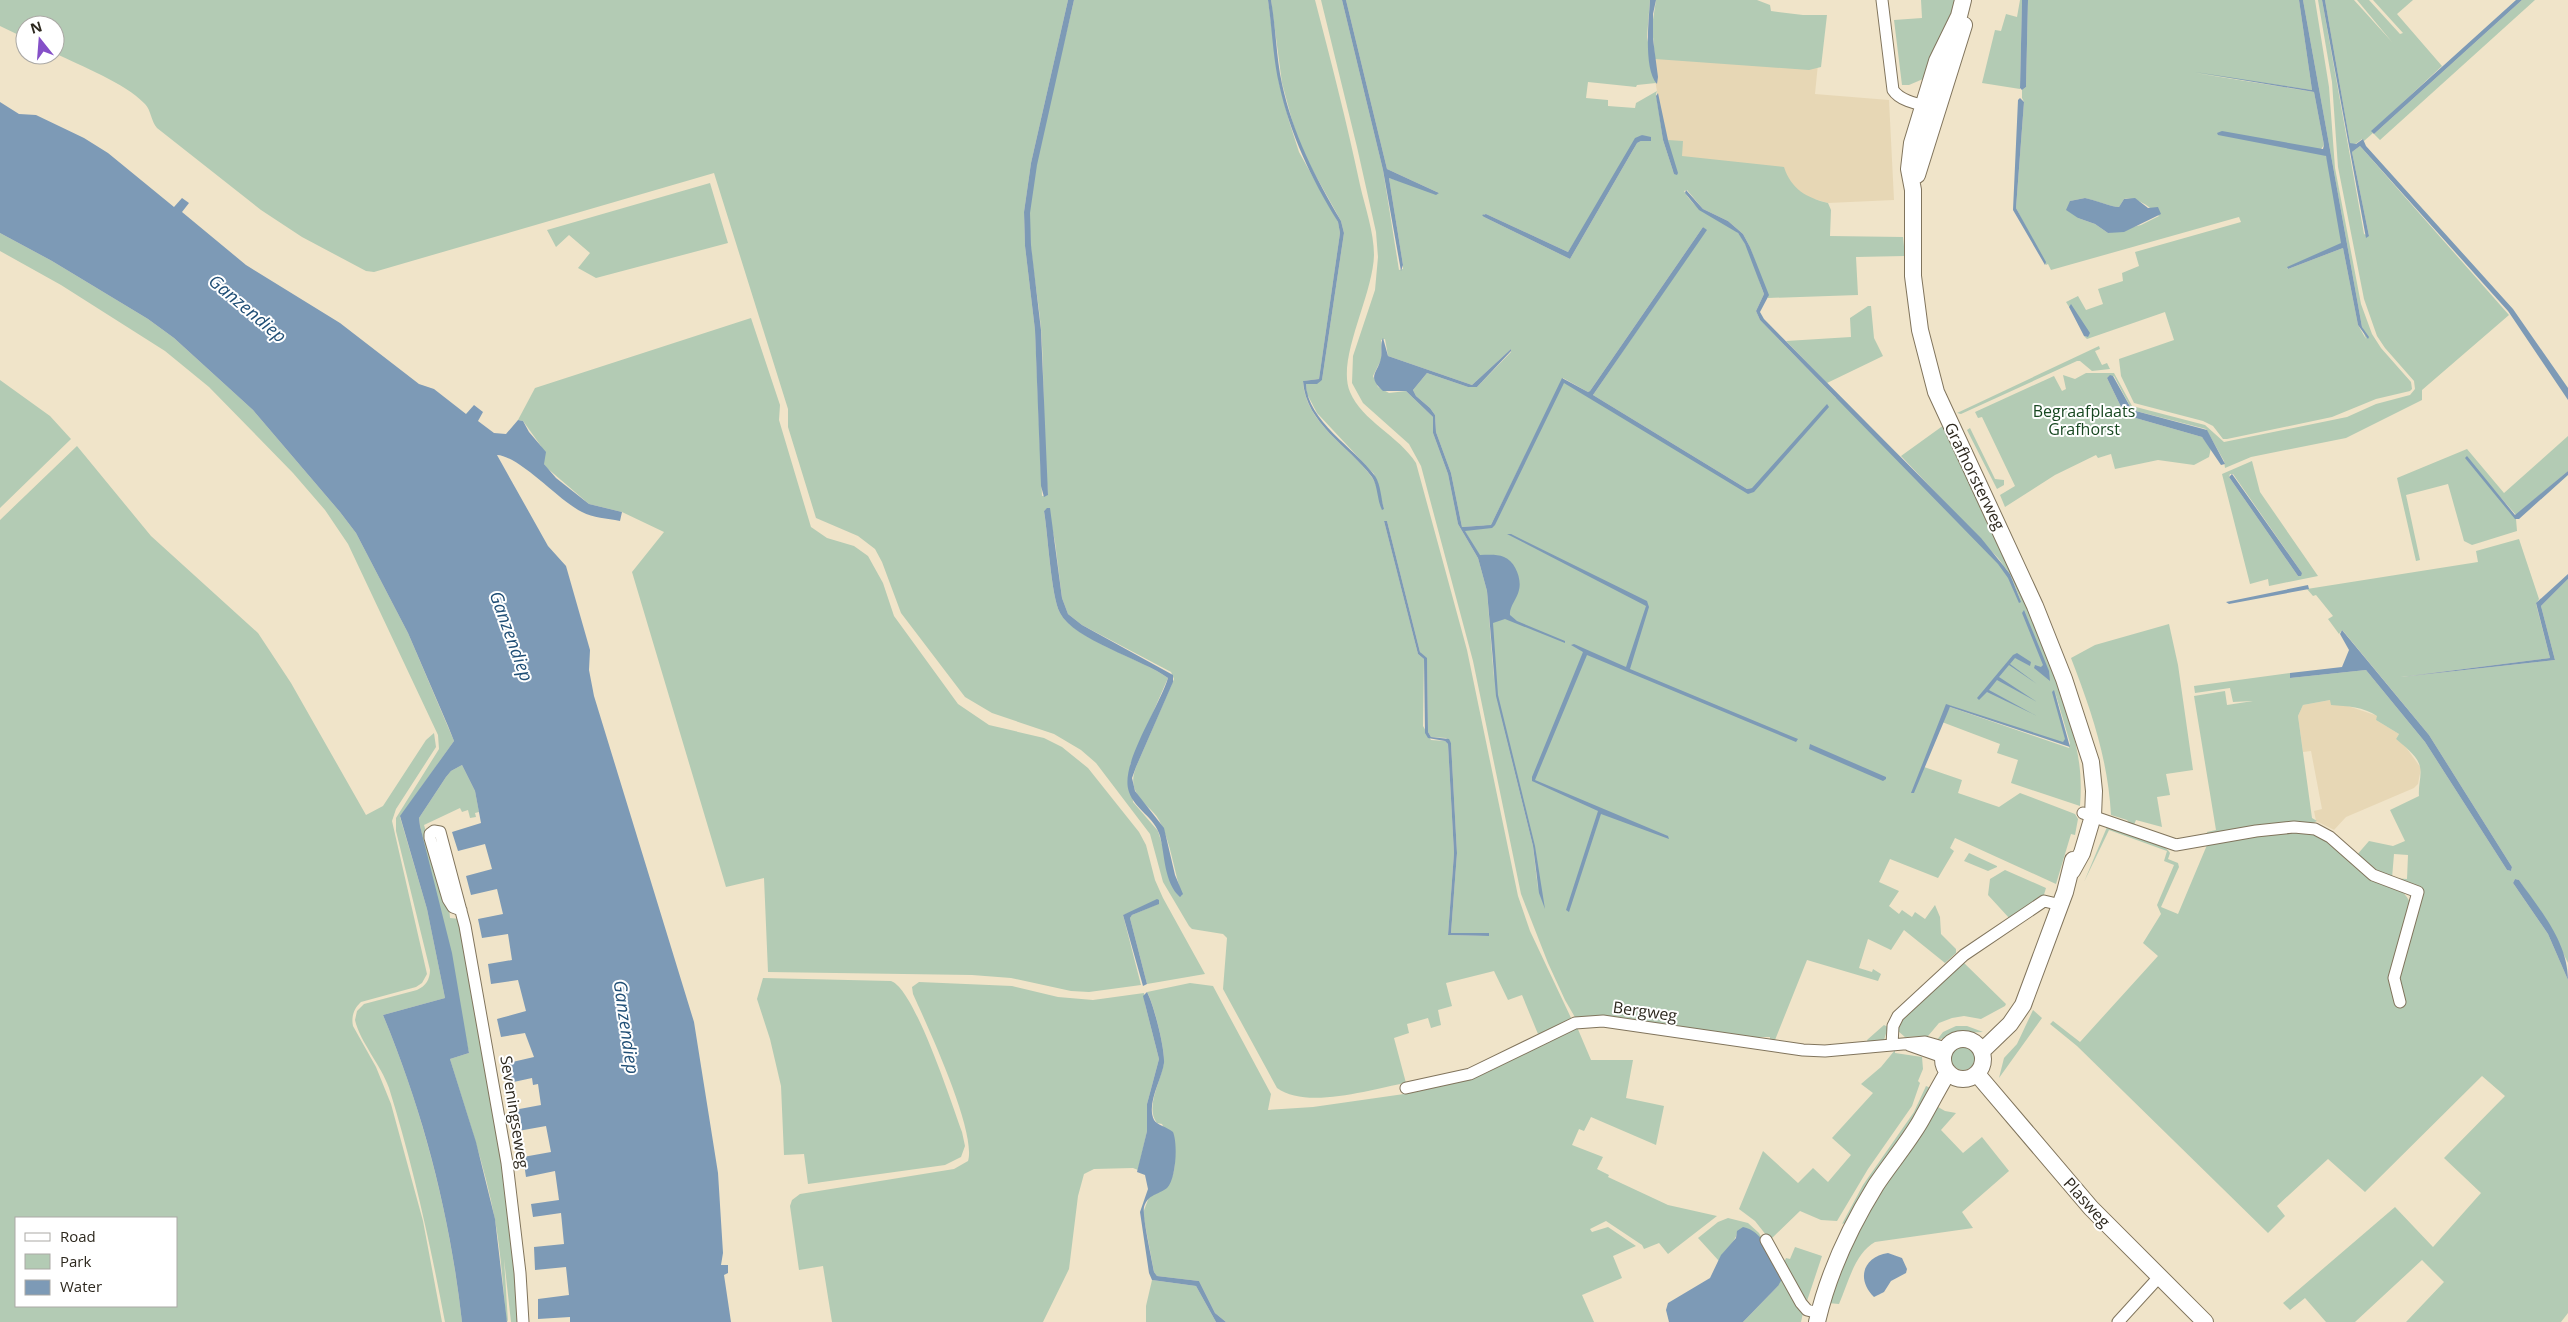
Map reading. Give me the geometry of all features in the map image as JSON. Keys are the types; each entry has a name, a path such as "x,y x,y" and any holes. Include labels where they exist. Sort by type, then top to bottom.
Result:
{"main road":[{"name":"Grafhorsterweg","path":"1930,107 1937,61 1960,16 1963,0"},
{"name":"Grafhorsterweg","path":"1971,0 1911,152 1909,169 1913,190 1913,276 1920,330 1936,392 2035,606 2073,704 2086,752 2084,763 2088,814 2072,871 2026,994 1978,1046"},
{"path":"1966,1039 1978,1046 1983,1061 1977,1074 1965,1079 1952,1075 1944,1065 1944,1052 1957,1040 1966,1039"},
{"name":"Plasweg","path":"1977,1074 2091,1208 2205,1322"},
{"path":"1818,1318 1833,1273 1856,1221 1877,1185 1920,1122 1933,1095 1952,1075"}],"street":[{"path":"1882,0 1893,90 1897,96 1930,107"},
{"path":"2088,814 2176,845 2241,833 2294,826 2323,832 2373,875 2418,892 2394,978 2400,1002"},
{"name":"Seveningseweg","path":"462,910 453,907 445,893 430,838 434,831 440,832 462,910 507,1163 520,1273 523,1322"},
{"path":"1892,1046 1893,1026 1898,1016 1964,955 2044,901 2060,905"},
{"name":"Bergweg","path":"1406,1088 1479,1071 1553,1033 1576,1023 1587,1022 1603,1021 1803,1050 1825,1051 1932,1042 1944,1052"},
{"path":"1766,1240 1801,1303 1818,1318"},
{"path":"2118,1322 2159,1277"}],"shaded area":[{"path":"1651,56 1818,64 1815,94 1889,100 1894,200 1828,203 1671,159 1662,121"},
{"path":"2330,700 2378,716 2376,720 2399,734 2396,739 2405,746 2421,768 2418,784 2414,788 2346,817 2334,830 2316,821 2314,811 2322,809 2311,751 2303,752 2298,716 2303,705"}],"green space":[{"path":"0,0 1068,0 1031,163 1024,212 1025,246 1035,330 1042,496 1048,495 1041,328 1030,229 1031,196 1039,148 1074,0 1268,0 1279,83 1289,121 1299,152 1338,222 1340,233 1319,379 1303,381 1306,396 1311,409 1319,421 1371,476 1384,509 1374,474 1317,413 1307,394 1306,384 1322,380 1344,233 1341,221 1302,151 1292,120 1282,83 1271,0 1315,0 1374,246 1368,289 1351,345 1348,362 1347,378 1350,392 1363,412 1409,453 1416,463 1467,650 1518,896 1530,931 1572,1020 1538,1034 1522,995 1508,1000 1494,971 1446,983 1452,1006 1438,1010 1441,1025 1431,1028 1428,1018 1407,1024 1409,1033 1394,1038 1406,1083 1322,1098 1290,1094 1277,1088 1223,989 1227,938 1223,934 1192,929 1189,926 1163,882 1150,834 1096,763 1081,750 1054,734 992,713 965,697 901,613 882,562 875,549 858,536 816,518 788,427 788,409 714,173 374,272 366,271 302,237 261,210 157,128 147,106 136,96 102,76 65,58 65,15 15,15 15,33 0,26","holes":["1048,508 1055,542 1062,598 1068,614 1082,625 1171,672 1174,679 1136,767 1133,781 1137,795 1156,816 1163,829 1182,895 1180,896 1177,894 1158,831 1133,802 1130,765 1168,678 1093,640 1079,631 1060,613 1054,593 1050,565 1044,511","1384,521 1387,521 1420,652 1427,662 1428,732 1431,737 1446,738 1451,743 1457,853 1451,933 1489,933 1489,936 1448,935 1454,853 1448,744 1445,741 1431,740 1423,726 1424,659 1418,654"]},
{"path":"1321,0 1342,0 1383,170 1399,270 1403,269 1403,265 1389,178 1439,193 1387,169 1346,0 1650,0 1647,37 1656,83 1637,85 1636,87 1588,82 1586,98 1608,100 1608,106 1635,108 1636,103 1657,91 1663,140 1674,174 1668,140 1683,141 1682,156 1784,167 1795,187 1813,198 1828,203 1831,210 1830,236 1903,237 1905,256 1856,257 1858,295 1768,298 1750,247 1743,234 1728,221 1703,209 1687,190 1684,191 1696,206 1728,224 1741,236 1764,294 1756,311 1760,320 1836,398 1839,396 2004,566 1901,456 1944,425 2005,553 2045,651 2076,744 2080,773 2080,806 2011,783 2018,760 1997,753 2000,744 1942,722 1950,707 2069,748 2070,743 2055,692 2067,745 1948,705 1924,767 1962,780 1958,793 1999,807 2020,793 2075,814 2078,819 2075,835 2071,834 2056,884 1955,838 1950,848 1954,851 1938,878 1890,859 1879,882 1899,891 1889,906 1899,914 1902,910 1912,917 1915,912 1925,919 1935,905 1940,917 1941,934 1956,949 1956,953 1945,963 1904,930 1891,950 1868,939 1859,968 1872,972 1873,969 1881,974 1878,981 1807,960 1775,1040 1770,1039 1770,1037 1750,1037 1576,1019 1548,963 1521,894 1473,661 1421,466 1409,444 1363,403 1352,383 1353,356 1375,290 1378,257 1376,232","holes":["1642,135 1651,141 1637,143 1570,259 1484,217 1484,214 1486,214 1568,252","1703,227 1706,230 1593,395 1747,489 1752,488 1752,491 1746,491 1563,381 1494,524 1491,525 1563,378 1588,392 1590,391","1385,339 1388,356 1472,385 1511,349 1511,352 1477,387 1468,387 1427,373 1413,390 1416,396 1435,415 1436,432 1451,473 1462,527 1488,525 1463,530 1491,581 1494,679 1487,591 1478,558 1458,524 1448,474 1433,433 1433,417 1406,391 1389,393 1378,387 1373,376 1381,360 1381,340","2004,566 2010,574 2021,601","1496,696 1536,855 1538,889 1533,846"]},
{"path":"1656,0 1757,0 1770,5 1771,11 1803,15 1827,15 1821,67 1809,70 1655,59 1652,26"},
{"path":"1921,0 1960,0 1923,79 1909,85 1902,85 1894,20 1922,18"},
{"path":"2020,0 2022,0 2020,89 1982,83 1995,30 2001,31 2006,14 2017,17"},
{"path":"2028,0 2299,0 2312,90 2195,73 2314,92 2324,145 2321,149 2327,158 2342,241 2340,245 2287,268 2343,248 2358,325 2366,339 2362,327 2303,0 2315,0 2329,87 2335,168 2361,304 2372,334 2381,348 2411,382 2412,389 2376,399 2332,417 2227,439 2223,439 2213,426 2203,421 2134,403 2121,376 2119,359 2174,340 2165,312 2087,339 2084,336 2088,337 2066,302 2078,296 2086,310 2103,304 2098,289 2123,281 2122,273 2139,266 2135,252 2241,222 2239,217 2051,270 2048,264 2046,265 2016,208 2024,102 2022,90 2026,87","holes":["2085,198 2119,207 2124,199 2134,199 2148,206 2159,216 2141,225 2108,233 2095,224 2078,218 2070,201"]},
{"name":"Begraafplaats Grafhorst","path":"2318,0 2322,0 2364,234 2369,236 2352,152 2360,146 2509,315 2422,390 2422,400 2346,438 2251,457 2225,468 2224,461 2206,429 2132,410 2114,376 2107,378 2125,415 2202,437 2211,448 2209,457 2194,465 2158,460 2115,469 2111,454 2098,458 2096,455 2055,475 2005,507 2000,495 2015,486 1982,417 1978,418 1975,412 2054,376 2062,391 2066,389 2063,375 2075,379 2086,373 2114,373 2132,406 2205,425 2224,442 2347,417 2376,404 2410,395 2415,389 2414,381 2377,336 2364,299 2338,167 2332,82"},
{"path":"2325,0 2354,0 2392,42 2357,0 2369,0 2400,34 2403,33 2373,0 2413,0 2397,14 2442,66 2372,131 2373,133 2364,141 2362,139 2354,145 2350,143"},
{"path":"2522,0 2535,0 2380,140 2374,134"},
{"path":"710,183 728,243 596,278 578,268 590,253 569,235 556,247 547,230"},
{"path":"0,233 52,261 148,319 174,338 253,410 356,533 408,633 454,741 400,817 427,909 445,998 383,1015 411,1090 443,1204 462,1322 445,1322 420,1204 398,1117 389,1088 361,1037 355,1020 357,1011 364,1004 417,990 427,982 429,976 430,970 396,831 396,818 439,749 438,735 348,544 325,510 293,473 209,387 165,351 61,285 0,251"},
{"path":"1871,306 1874,338 1883,356 1827,383 1786,341 1851,337 1850,318"},
{"path":"751,318 780,405 779,420 811,527 827,538 854,546 868,556 883,583 894,616 958,704 989,725 1044,738 1062,747 1088,768 1139,832 1146,845 1155,880 1163,898 1205,974 1147,984 1130,918 1132,915 1158,904 1123,915 1141,985 1089,992 1071,991 1011,978 972,975 768,972 764,878 726,887 632,572 664,532 622,512 589,504 547,468 544,464 541,446 523,421 518,420 535,388"},
{"path":"2099,346 2100,349 2095,351 2102,365 2107,363 2110,369 2092,371 2080,361 2077,361 1961,414 1957,413"},
{"path":"0,380 50,416 71,439 0,508"},
{"path":"1970,428 1995,479 2004,480 2004,485 1997,489 1967,430"},
{"path":"2568,436 2568,471 2516,515 2465,457 2516,519 2517,531 2472,545 2464,541 2448,484 2406,495 2420,560 2416,561 2397,478 2467,449 2504,493"},
{"path":"77,446 151,536 258,633 291,683 366,815 383,806 426,740 434,733 436,747 396,809 392,821 427,974 422,983 416,987 361,1002 355,1010 352,1019 353,1026 376,1067 391,1104 423,1221 442,1322 0,1322 0,520"},
{"path":"2252,461 2260,492 2318,576 2269,586 2268,579 2250,584 2222,474","holes":["2230,474 2233,474 2302,573 2298,576 2229,477"]},
{"path":"2519,539 2539,599 2536,604 2550,658 2401,677 2555,660 2541,606 2568,579 2568,963 2549,925 2519,880 2515,879 2513,883 2548,934 2568,980 2568,1313 2561,1322 2406,1322 2444,1282 2422,1260 2355,1322 2326,1322 2305,1298 2290,1310 2283,1303 2395,1207 2433,1247 2481,1193 2444,1158 2505,1096 2482,1076 2365,1192 2328,1159 2277,1206 2285,1216 2268,1233 2077,1046 2050,1024 2053,1021 2080,1042 2158,956 2143,943 2161,914 2157,905 2174,865 2164,861 2167,851 2109,830 2084,882 2107,827 2151,840 2160,844 2170,853 2168,859 2178,863 2179,867 2161,907 2178,914 2207,845 2278,832 2306,832 2321,837 2373,879 2399,889 2411,904 2391,981 2392,994 2399,1008 2404,1004 2398,989 2399,971 2421,889 2380,876 2356,856 2369,841 2393,846 2405,841 2390,810 2419,796 2420,770 2417,759 2396,739 2399,734 2376,720 2377,716 2372,713 2355,708 2331,705 2330,700 2303,705 2298,716 2312,818 2317,821 2309,825 2259,828 2207,836 2207,832 2216,830 2194,696 2225,691 2227,705 2253,701 2233,702 2230,688 2195,693 2194,686 2290,673 2290,678 2366,670 2425,742 2507,870 2511,871 2512,867 2429,735 2344,632 2342,630 2339,634 2328,619 2333,616 2316,595 2313,596 2307,589 2478,562 2476,551","holes":["2394,854 2408,855 2407,879 2392,878"]},
{"path":"2169,624 2178,665 2193,770 2166,774 2170,795 2157,797 2162,827 2136,820 2133,827 2127,820 2111,815 2102,754 2071,658 2095,645"},
{"path":"462,765 475,791 479,812 475,813 476,817 470,818 468,810 462,812 460,808 424,825 449,907 450,918 460,919 507,1181 521,1322 511,1322 504,1259 508,1322 506,1319 499,1245 491,1200 475,1139 450,1059 469,1053 419,818 446,777 451,771"},
{"path":"1969,853 1997,867 1988,871 1964,861"},
{"path":"2005,870 2046,888 2043,898 2010,919 1988,895 1990,879"},
{"path":"1962,961 2006,1004 2005,1006 1981,1019 1964,1016 1939,1023 1928,1036 1905,1037 1898,1031 1900,1020"},
{"path":"763,978 891,981 901,989 911,1004 932,1049 950,1098 965,1146 961,1157 945,1165 808,1184 804,1154 784,1155 781,1086 770,1039 757,999"},
{"path":"919,982 1012,986 1058,997 1093,1000 1144,993 1159,1059 1147,1104 1147,1131 1138,1170 1133,1168 1094,1169 1084,1174 1078,1196 1069,1269 1043,1322 832,1322 823,1266 799,1270 790,1206 792,1200 800,1194 954,1169 968,1161 969,1147 958,1104 939,1053 913,994 912,987"},
{"path":"1190,983 1213,986 1271,1094 1268,1110 1313,1107 1411,1093 1459,1082 1488,1072 1577,1027 1591,1060 1633,1060 1626,1098 1664,1106 1656,1145 1591,1117 1584,1131 1579,1129 1572,1145 1603,1157 1597,1169 1609,1175 1608,1177 1668,1205 1717,1216 1668,1254 1659,1243 1644,1249 1642,1245 1606,1221 1590,1229 1592,1232 1608,1227 1636,1246 1613,1256 1622,1278 1582,1295 1594,1322 1226,1322 1215,1313 1199,1281 1157,1276 1154,1272 1143,1213 1149,1197 1161,1190 1169,1181 1175,1166 1172,1149 1166,1133 1162,1124 1157,1123 1152,1109 1164,1060 1158,1025 1147,992"},
{"path":"2033,1010 2042,1018 1999,1078 2004,1058 2017,1044"},
{"path":"1884,1025 1888,1027 1884,1040 1868,1044 1867,1040"},
{"path":"1956,1026 1967,1026 1983,1032 1960,1033 1937,1040 1943,1032"},
{"path":"1963,1046 1968,1047 1974,1053 1974,1063 1968,1069 1963,1070 1958,1069 1952,1063 1951,1058 1952,1053 1958,1047"},
{"path":"1895,1050 1895,1053 1922,1057 1923,1069 1918,1081 1920,1083 1912,1106 1868,1169 1837,1221 1821,1220 1800,1211 1770,1240 1755,1221 1739,1209 1763,1151 1798,1183 1813,1168 1828,1182 1851,1155 1832,1138 1873,1093 1861,1084 1881,1067"},
{"path":"1926,1086 1933,1089 1850,1221 1842,1224 1863,1185 1914,1112"},
{"path":"1938,1107 1945,1111 1956,1113 1941,1130 1963,1153 1982,1137 2009,1171 1962,1212 1973,1228 1875,1242 1862,1253 1857,1261 1839,1304 1828,1303 1843,1258 1893,1170"},
{"path":"1728,1218 1748,1223 1759,1233 1803,1313 1801,1322 1743,1322 1778,1286 1737,1233 1719,1261 1698,1238 1718,1222"},
{"path":"1795,1247 1822,1256 1806,1304 1783,1265 1786,1258 1790,1259"},
{"path":"1152,1280 1196,1286 1216,1322 1146,1322 1146,1306"}],"water":[{"path":"1068,0 1074,0 1037,165 1030,213 1031,245 1041,330 1048,495 1044,497 1041,486 1035,330 1025,246 1024,212 1031,163"},
{"path":"1268,0 1271,0 1280,74 1292,120 1314,172 1341,221 1344,233 1322,380 1317,384 1306,384 1308,397 1314,410 1323,422 1375,476 1381,492 1384,509 1382,510 1372,477 1320,422 1306,396 1303,381 1319,379 1340,233 1338,222 1310,172 1289,120 1277,74"},
{"path":"1342,0 1346,0 1387,169 1439,193 1436,195 1389,178 1403,265 1401,271 1383,170"},
{"path":"1650,0 1656,0 1653,14 1653,39 1658,77 1657,84 1653,77 1648,56"},
{"path":"2022,0 2028,0 2026,87 2022,90 2020,88"},
{"path":"2299,0 2303,0 2362,327 2369,337 2368,339 2358,325 2343,248 2288,269 2287,267 2341,243 2326,156 2218,135 2217,133 2222,131 2323,149 2324,145 2314,92 2195,72 2312,90"},
{"path":"2322,0 2325,0 2350,143 2356,144 2363,139 2366,146 2513,309 2568,388 2568,400 2508,311 2360,146 2352,152 2369,236 2366,238"},
{"path":"2516,0 2522,0 2374,134 2371,131"},
{"path":"1658,93 1677,175 1674,174 1663,140 1656,96"},
{"path":"2020,98 2024,102 2016,208 2046,262 2045,265 2013,210 2018,100"},
{"name":"Ganzendiep","path":"0,102 19,114 36,115 84,138 108,153 174,207 182,198 189,203 182,212 246,265 340,323 419,384 434,389 466,414 474,405 483,412 478,421 494,433 506,434 518,420 523,421 529,432 546,452 544,464 556,478 589,504 622,512 620,521 586,514 562,499 517,463 497,455 548,546 566,566 590,650 589,670 594,696 694,1022 718,1173 723,1253 721,1265 728,1265 728,1273 724,1275 731,1322 570,1322 570,1317 538,1319 538,1299 569,1295 566,1267 535,1270 534,1247 564,1244 561,1213 533,1217 531,1204 559,1200 555,1171 526,1177 523,1157 551,1152 546,1126 518,1131 514,1110 541,1105 538,1084 533,1085 532,1078 509,1083 504,1064 534,1057 525,1033 501,1037 497,1019 526,1011 518,980 491,984 488,964 512,960 508,934 482,938 478,919 503,914 497,889 471,895 466,876 492,869 485,844 458,851 452,832 481,823 475,791 462,765 451,771 446,777 419,818 452,953 469,1053 450,1059 476,1142 495,1219 507,1322 462,1322 443,1204 423,1127 398,1052 383,1015 445,998 427,909 400,816 454,741 408,633 356,533 253,410 174,338 148,319 52,261 0,233"},
{"path":"1642,135 1651,137 1651,141 1637,143 1570,259 1482,215 1486,214 1568,252 1635,138"},
{"path":"1686,190 1703,209 1728,221 1743,234 1769,295 1760,312 1764,319 1981,538 2010,574 2021,602 2019,603 2008,578 1998,564 1760,320 1756,311 1764,294 1745,244 1738,233 1699,210 1685,193"},
{"path":"2085,198 2119,207 2124,199 2135,198 2148,208 2158,207 2161,214 2124,232 2108,233 2095,224 2078,218 2066,210 2070,201"},
{"path":"1703,227 1707,230 1593,395 1747,489 1752,488 1827,404 1829,407 1754,492 1748,494 1564,383 1495,525 1492,528 1465,531 1480,555 1501,556 1508,559 1514,566 1520,586 1510,615 1517,621 1565,641 1565,643 1505,619 1493,623 1498,695 1535,846 1545,909 1539,893 1533,846 1496,696 1487,591 1478,558 1458,524 1448,474 1433,433 1433,417 1406,391 1383,391 1375,382 1374,374 1380,363 1383,338 1388,356 1472,385 1511,349 1477,387 1468,387 1427,373 1413,390 1416,396 1435,415 1436,432 1451,473 1462,527 1491,525 1562,378 1588,392 1590,391"},
{"path":"2071,304 2090,333 2088,337 2084,336 2069,307"},
{"path":"2110,375 2113,376 2132,410 2207,430 2225,464 2221,465 2202,437 2125,415 2107,378"},
{"path":"2467,456 2515,515 2568,471 2568,475 2519,519 2515,519 2465,458"},
{"path":"2232,474 2302,573 2301,576 2298,576 2229,477"},
{"path":"1050,508 1062,598 1068,614 1082,625 1173,675 1173,682 1132,778 1135,791 1164,828 1175,875 1183,894 1180,897 1168,877 1157,829 1132,798 1127,781 1141,736 1168,678 1079,632 1060,613 1054,593 1050,564 1044,511"},
{"path":"1384,521 1387,521 1420,652 1427,658 1428,732 1431,737 1449,739 1451,743 1457,853 1451,933 1489,933 1489,936 1448,935 1454,853 1448,744 1445,741 1428,738 1425,733 1424,659 1418,654"},
{"path":"1507,534 1511,534 1647,601 1649,607 1630,669 1798,739 1796,742 1587,655 1535,780 1668,836 1669,839 1601,814 1569,912 1566,910 1598,811 1532,781 1532,777 1583,652 1571,645 1574,644 1626,667 1646,606"},
{"path":"2568,574 2568,579 2541,606 2555,660 2401,677 2550,658 2536,603"},
{"path":"2308,585 2309,589 2229,604 2226,602"},
{"path":"2024,610 2049,671 2050,681 2034,668 2035,665 2041,667 2043,665 2022,613"},
{"path":"2342,630 2429,735 2512,867 2511,871 2507,870 2425,742 2366,670 2290,678 2290,673 2342,667 2349,650 2340,634"},
{"path":"2017,653 2031,662 2030,666 2015,658 2010,664 2037,684 2009,665 1999,677 2037,702 1997,680 1989,690 2037,716 1987,692 1979,700 1977,698 2013,655"},
{"path":"2054,690 2070,747 1950,707 1914,793 1911,793 1946,704 2063,742 2065,739 2052,692"},
{"path":"1810,744 1886,777 1886,779 1883,781 1809,749"},
{"path":"2515,879 2519,880 2536,903 2558,940 2567,966 2568,980 2548,934 2513,883"},
{"path":"1157,899 1159,904 1132,915 1130,918 1147,984 1143,986 1123,915"},
{"path":"1147,992 1153,1007 1164,1056 1163,1069 1153,1099 1152,1114 1155,1122 1173,1132 1176,1153 1170,1184 1167,1188 1151,1197 1144,1207 1154,1272 1157,1276 1199,1281 1215,1313 1226,1322 1216,1322 1196,1286 1152,1280 1149,1273 1140,1212 1148,1189 1145,1175 1137,1172 1147,1131 1147,1104 1159,1059 1143,996"},
{"path":"1743,1227 1751,1230 1763,1240 1782,1279 1778,1286 1743,1322 1669,1322 1666,1310 1668,1303 1710,1278 1721,1255 1736,1238 1737,1231"},
{"path":"1888,1253 1902,1258 1907,1269 1906,1273 1891,1281 1884,1292 1874,1297 1865,1283 1865,1270 1873,1259"}]}
